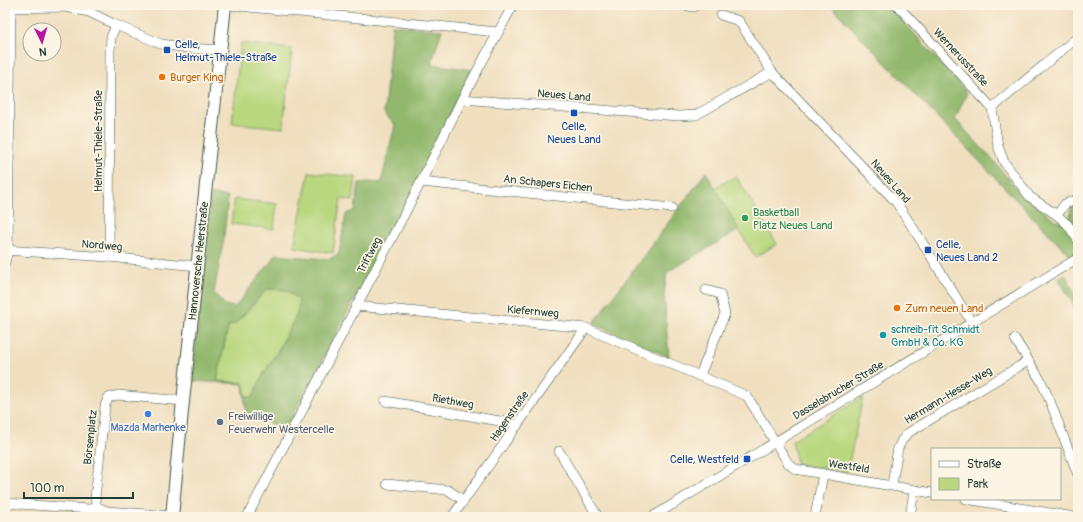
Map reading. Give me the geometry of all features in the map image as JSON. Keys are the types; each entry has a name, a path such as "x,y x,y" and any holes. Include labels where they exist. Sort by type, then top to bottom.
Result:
{"main road":[{"name":"Hannoversche Heerstraße","path":"172,517 225,5"}],"street":[{"path":"230,5 497,32"},
{"name":"Triftweg","path":"247,517 421,182 462,99 513,5"},
{"path":"683,5 694,7"},
{"name":"Wernerusstraße","path":"897,5 992,108"},
{"path":"5,263 8,9 65,7 89,12 161,44 188,48 220,50"},
{"name":"Neues Land","path":"721,15 739,20 772,72 896,202 928,250 972,323"},
{"name":"Helmut-Thiele-Straße","path":"109,257 110,51 111,37 116,25"},
{"path":"1078,37 992,108 998,146 1004,162 1030,197 1068,225 1078,240"},
{"name":"Neues Land","path":"462,99 678,116 696,116 772,72"},
{"name":"An Schapers Eichen","path":"421,182 672,208"},
{"path":"1057,216 1065,204 1078,199"},
{"name":"Nordweg","path":"6,250 109,257 197,266"},
{"name":"Dasselsbrucher Straße","path":"652,517 1078,258"},
{"path":"700,375 725,314 720,294 706,290"},
{"name":"Kiefernweg","path":"356,306 586,328 747,396 760,415 775,442"},
{"name":"Hagenstraße","path":"452,517 586,328"},
{"path":"1014,339 1041,381 1078,475"},
{"name":"Hermann-Hesse-Weg","path":"892,486 898,448 908,433 1028,361"},
{"name":"Börsenplatz","path":"97,506 95,498 105,406 108,398 118,395 183,401"},
{"name":"Riethweg","path":"385,401 511,423 517,426"},
{"name":"Westfeld","path":"775,442 788,463 795,469 931,493"},
{"path":"559,451 598,517"},
{"path":"815,517 823,474"},
{"path":"387,484 448,490 463,500"},
{"path":"910,517 914,490"},
{"path":"970,500 1017,512 1074,517"},
{"path":"5,503 89,509 97,506 107,511 172,517"}],"green space":[{"path":"830,5 889,5 967,93 955,119 1024,197 1060,223 1070,218 1071,208 1078,205 1078,251 1069,255"},
{"path":"392,25 442,30 431,64 472,70 417,181 285,430 246,413 243,384 192,381 211,194 228,197 224,238 214,293 225,305 235,307 277,254 285,256 329,259 339,254 346,214 355,210 359,183 381,183 395,125 384,113","holes":["267,289 286,290 299,300 297,314 279,349 263,375 253,397 246,397 243,383 217,381 228,326 236,323"]},
{"path":"241,43 292,49 283,128 232,123"},
{"path":"309,172 356,177 353,201 341,199 333,253 294,247"},
{"path":"706,172 739,230 667,272 664,296 669,357 593,324"},
{"path":"736,176 777,244 755,257 714,188"},
{"path":"234,199 277,204 274,229 231,224"},
{"path":"1065,274 1078,299 1078,312 1058,278"},
{"path":"267,289 286,290 300,300 297,314 279,349 263,375 253,397 246,397 243,383 217,382 228,326 236,323"},
{"path":"863,397 847,472 797,464 792,441"}],"place":[{"name":"Celle, Helmut-Thiele-Straße","path":"167,50"},
{"name":"Burger King","path":"162,77"},
{"name":"Celle, Neues Land","path":"574,113"},
{"name":"Basketball Platz Neues Land","path":"745,218"},
{"name":"Celle, Neues Land 2","path":"928,250"},
{"name":"Zum neuen Land","path":"897,308"},
{"name":"schreib-fit Schmidt GmbH & Co. KG","path":"883,335"},
{"name":"Mazda Marhenke","path":"148,414"},
{"name":"Freiwillige Feuerwehr Westercelle","path":"220,422"},
{"name":"Celle, Westfeld","path":"747,459"}]}
